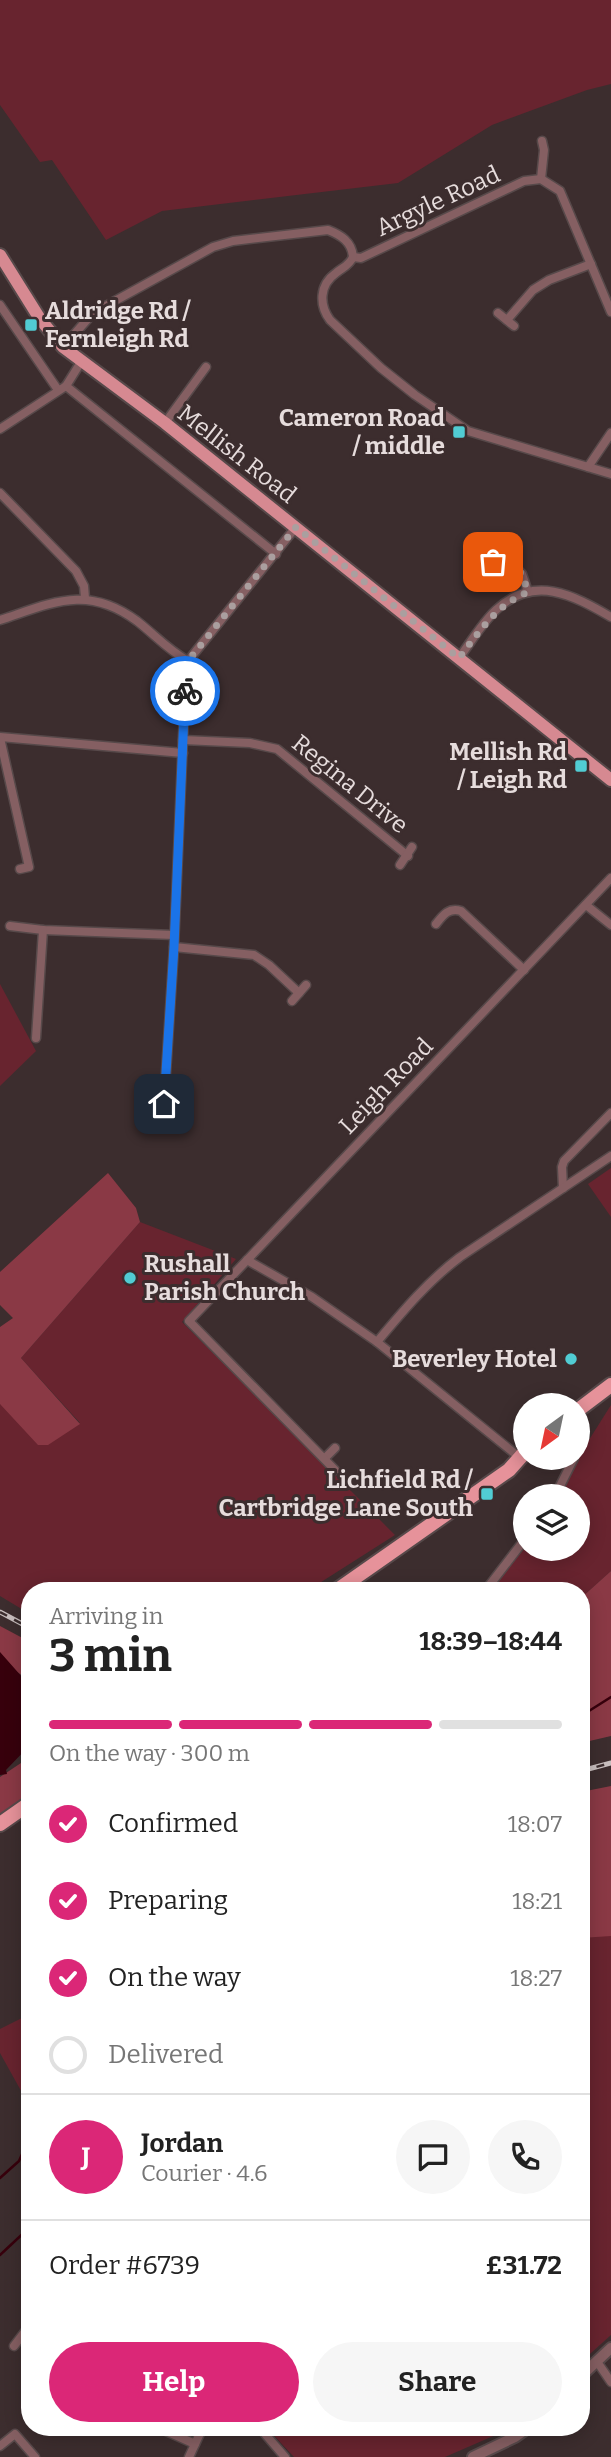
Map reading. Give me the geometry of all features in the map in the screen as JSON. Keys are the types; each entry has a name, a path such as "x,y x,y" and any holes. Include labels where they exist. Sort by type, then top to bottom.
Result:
{"highway":[{"path":"590,1401 611,1385"},
{"path":"349,1582 513,1465"},
{"path":"0,1824 21,1809"}],"main road":[{"name":"Mellish Road","path":"0,255 40,319 64,347 165,423 611,780"}],"street":[{"name":"Argyle Road","path":"541,179 545,147"},
{"name":"Argyle Road","path":"353,257 361,258 524,181 541,179 560,191 611,312"},
{"path":"64,347 93,313 213,247 233,241 328,230 347,241 353,257 348,265 326,284 322,299 324,311 381,368 415,396 468,431 611,474"},
{"path":"498,313 510,323 533,290 549,280 591,264"},
{"path":"0,305 62,388 276,554"},
{"path":"0,429 62,388 82,362"},
{"path":"165,423 206,367"},
{"path":"588,467 611,433"},
{"path":"0,493 76,571 84,586 85,598"},
{"path":"164,1104 188,661 296,527"},
{"path":"493,562 508,542"},
{"path":"500,552 522,574 528,592"},
{"path":"459,658 495,611 511,599 528,592 553,590 567,594 611,617"},
{"path":"0,621 48,604 85,598 119,610 138,622 170,651 188,661"},
{"path":"20,869 29,867 0,738 183,753"},
{"name":"Regina Drive","path":"183,740 250,743 277,749 408,856"},
{"name":"Regina Drive","path":"400,865 412,847"},
{"name":"Leigh Road","path":"325,1458 190,1321 611,878"},
{"path":"586,905 611,925"},
{"path":"439,924 450,911 461,911 524,970"},
{"path":"9,926 43,930 174,935"},
{"path":"36,1038 43,930"},
{"path":"174,947 254,955 299,993"},
{"path":"292,1001 306,985"},
{"path":"27,1014 38,1014"},
{"path":"563,1188 564,1161 611,1113"},
{"path":"377,1342 439,1273 611,1156"},
{"path":"247,1260 312,1297 377,1342 513,1448"},
{"path":"335,1448 325,1458 335,1470"},
{"path":"492,1582 513,1555"},
{"path":"14,2346 21,2337"},
{"path":"590,2366 611,2348"},
{"path":"600,2366 611,2382"},
{"path":"0,2446 15,2434 34,2457"},
{"path":"177,2436 195,2444"},
{"path":"189,2457 199,2436"},
{"path":"267,2436 285,2457"},
{"path":"472,2457 516,2436"}],"shaded area":[{"path":"0,0 611,0 611,84 587,90 492,125 398,183 162,211 106,240 52,160 40,162 0,105"},
{"path":"0,984 36,1051 0,1086"},
{"path":"611,1168 611,1217 588,1184"},
{"path":"108,1173 136,1208 140,1222 21,1358 80,1424 48,1445 38,1445 0,1404 0,1327 13,1318 0,1305 0,1272"},
{"path":"140,1222 236,1259 182,1322 395,1535 321,1582 21,1582 21,1609 0,1596 0,1404 80,1423 21,1358"},
{"path":"611,1405 611,1571 590,1590 590,1582 498,1582 514,1561 590,1561 590,1484 566,1484 573,1470 590,1470 590,1438"},
{"path":"611,1571 611,1736 590,1741 590,1590"},
{"path":"0,1626 21,1637 21,1675 0,1660"},
{"path":"0,1652 21,1676 21,1754 6,1770 7,1774 0,1775"},
{"path":"21,1763 21,1801 0,1816 0,1777"},
{"path":"611,1786 611,1936 590,1937 590,1790"},
{"path":"611,1848 611,2335 590,2354 590,1854"},
{"path":"21,2018 21,2091 0,2053 0,2029"},
{"path":"274,2436 493,2436 445,2457 294,2457"}],"waterway":[{"path":"590,1710 611,1697"},
{"path":"0,2178 21,2156"},
{"path":"0,2255 21,2235"}],"railway":[{"path":"0,1612 21,1623"},
{"path":"590,1769 611,1763"}],"way so far":[{"path":"185,691 188,661 296,527 459,658 495,611 511,599 528,592 522,574 500,552 493,562"}],"place":[{"name":"Aldridge Rd / Fernleigh Rd","path":"31,325"},
{"name":"Cameron Road / middle","path":"459,432"},
{"name":"Mellish Rd / Leigh Rd","path":"581,766"},
{"name":"Rushall Parish Church","path":"130,1278"},
{"name":"Beverley Hotel","path":"571,1359"},
{"name":"Lichfield Rd / Cartbridge Lane South","path":"487,1494"}],"route":[{"path":"164,1104 185,691"}]}
